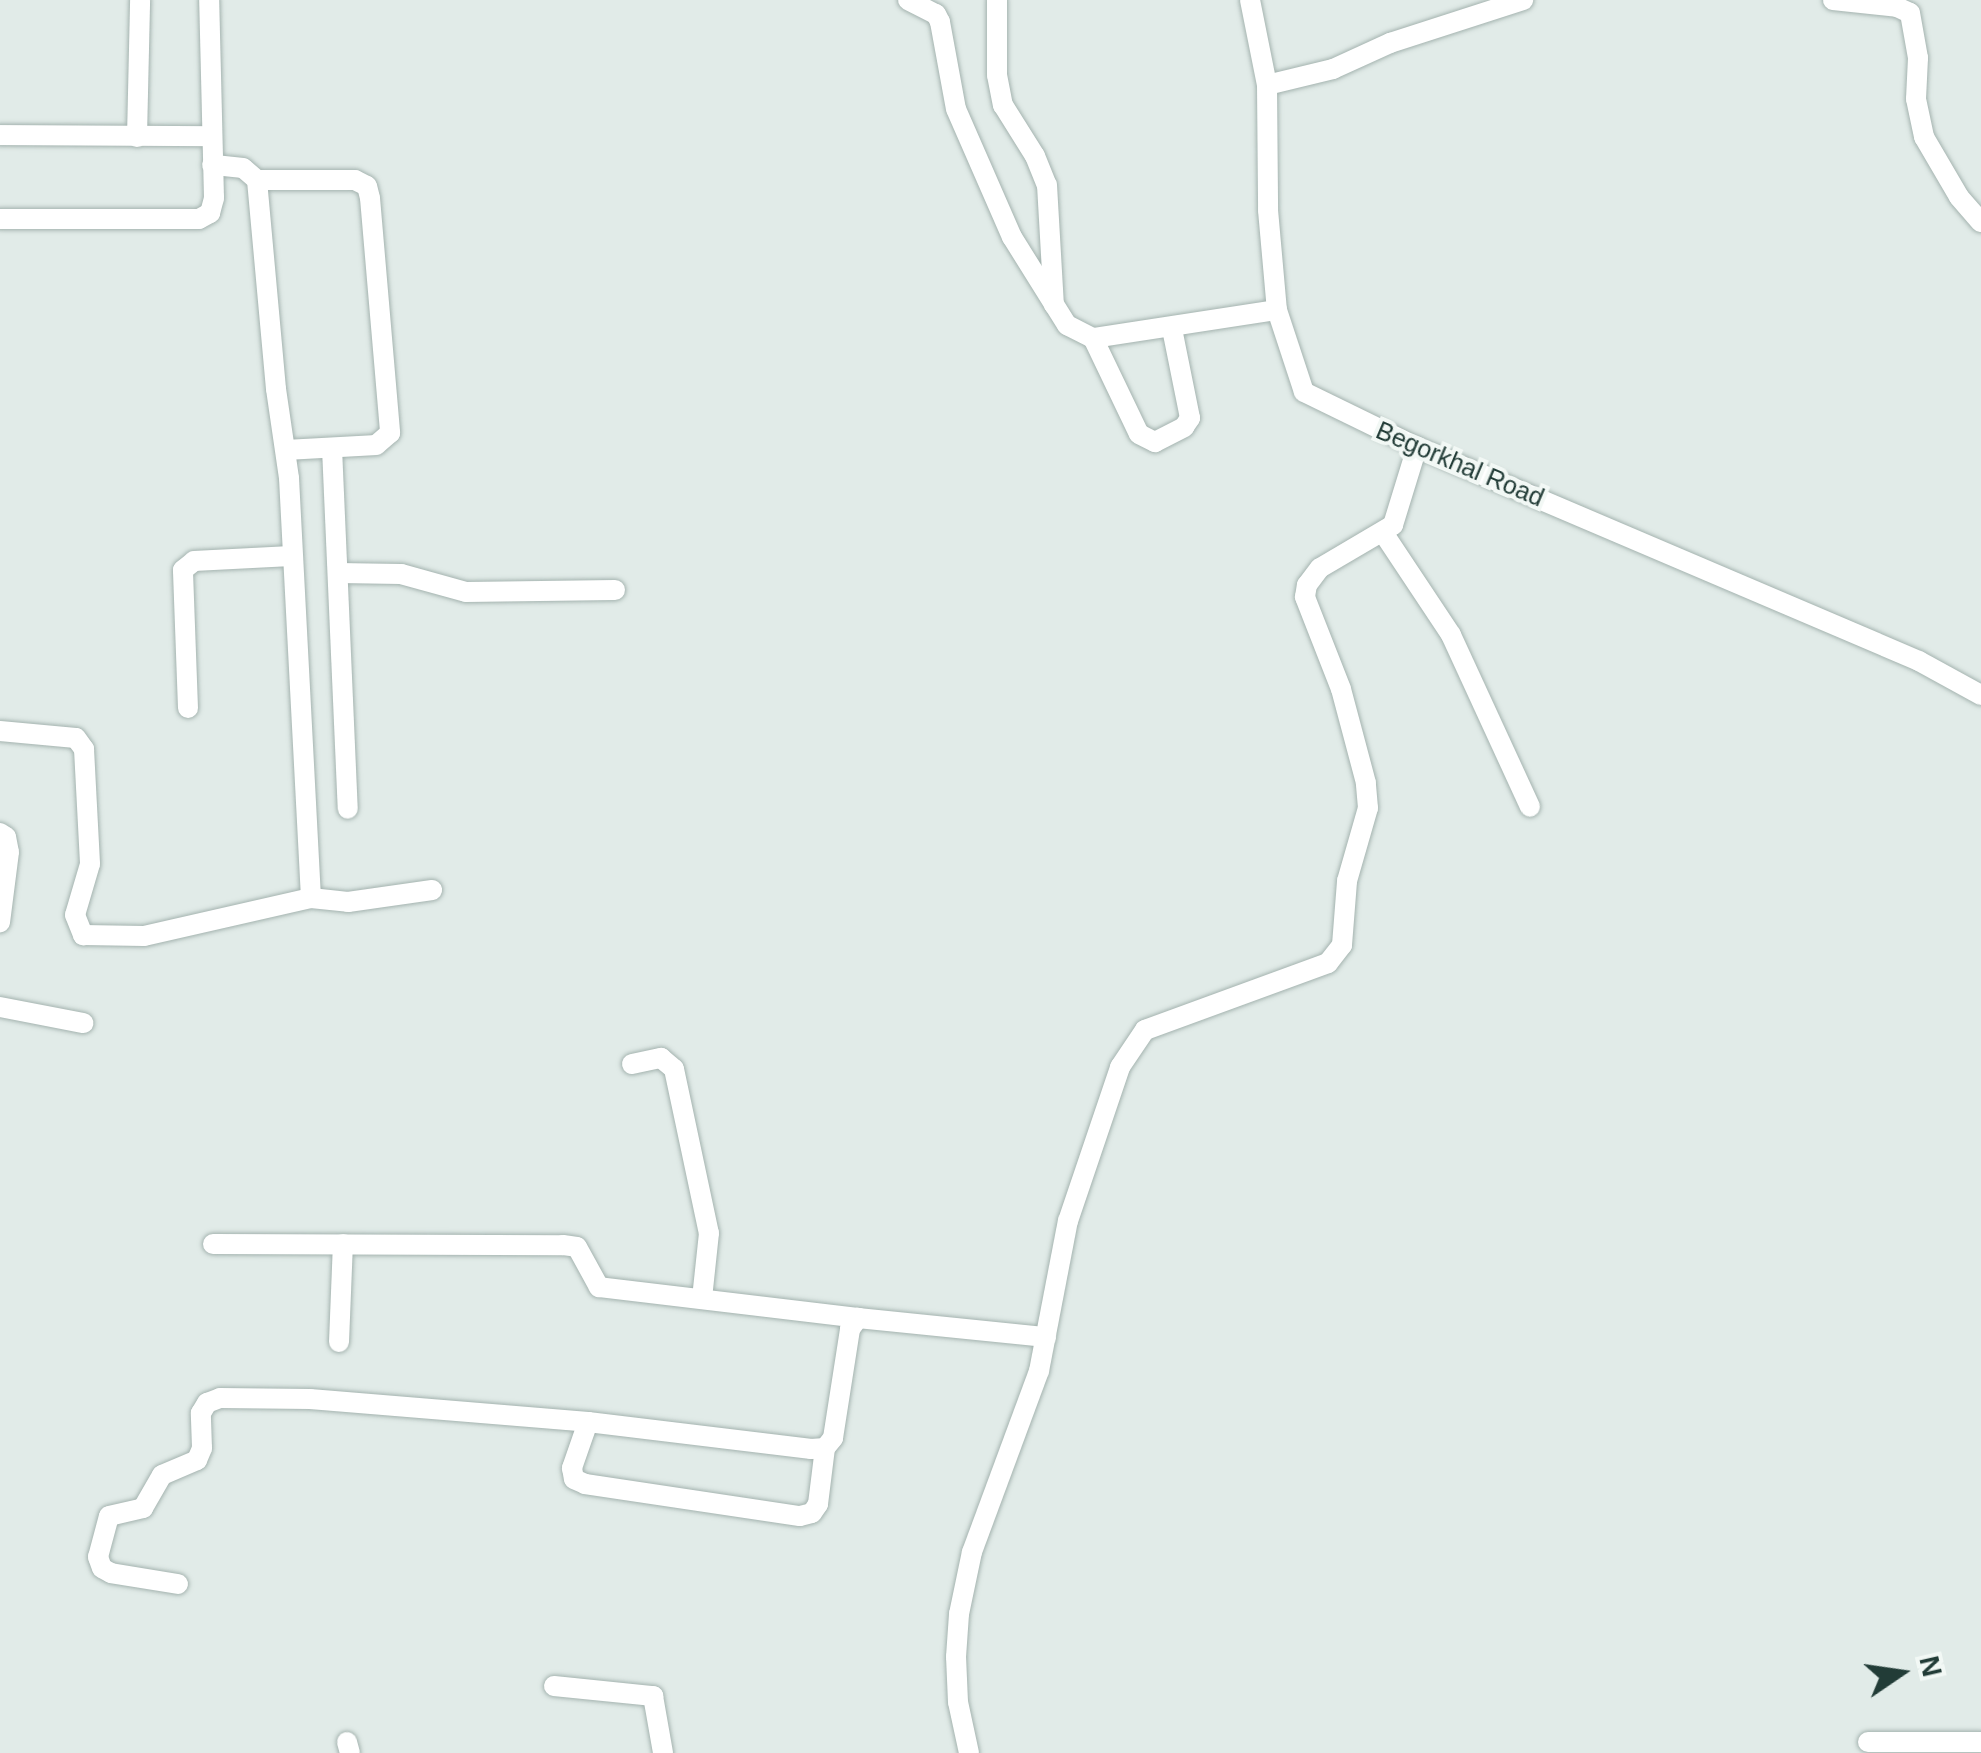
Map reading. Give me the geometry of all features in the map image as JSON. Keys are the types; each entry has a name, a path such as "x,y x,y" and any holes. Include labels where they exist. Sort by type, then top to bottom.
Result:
{"street":[{"path":"138,137 140,0"},
{"path":"0,218 200,219 210,212 214,198 209,0"},
{"path":"908,0 936,14 940,22 956,109 1012,237 1067,325 1094,338 1278,310"},
{"path":"997,0 997,75 1002,105 1035,156 1047,185 1054,305"},
{"name":"Begorkhal Road","path":"1250,0 1266,85 1268,210 1278,310 1304,392 1418,448 1904,655 1981,695"},
{"path":"1266,85 1334,69 1390,44 1523,0"},
{"path":"1833,0 1897,6 1910,14 1918,58 1916,99 1924,137 1959,197 1981,222"},
{"path":"0,134 210,136"},
{"path":"212,165 243,168 258,180 355,180 367,186 390,433 376,445 286,450"},
{"path":"258,180 286,450 311,898"},
{"path":"1094,338 1139,434 1155,442 1184,427 1190,418 1172,329"},
{"path":"332,448 348,809"},
{"path":"969,1753 958,1702 959,1614 972,1552 1038,1371 1080,1177 1120,1067 1134,1042 1166,1019 1328,963 1342,945 1347,882 1368,808 1366,783 1341,689 1304,597 1307,584 1320,568 1384,534 1400,513 1418,448"},
{"path":"1384,534 1451,636 1530,807"},
{"path":"188,708 183,570 194,561 292,556"},
{"path":"338,572 401,574 466,592 615,590"},
{"path":"0,731 76,738 84,750 90,864 75,915 84,935 144,936 300,904 311,898"},
{"path":"0,834 6,838 10,852 0,922"},
{"path":"311,898 322,903 348,902 432,890"},
{"path":"0,1007 83,1023"},
{"path":"632,1064 661,1058 674,1069 709,1233 702,1298"},
{"path":"213,1244 563,1244 577,1247 600,1287 1046,1337"},
{"path":"339,1342 344,1244"},
{"path":"588,1422 572,1468 574,1478 585,1484 800,1516 812,1513 818,1504 825,1448 833,1438 850,1330 858,1318"},
{"path":"178,1584 111,1573 102,1568 98,1557 109,1516 143,1508 162,1476 197,1460 202,1448 201,1414 207,1403 220,1398 310,1399 588,1422 825,1448"},
{"path":"554,1686 654,1696 663,1753"},
{"path":"1868,1742 1981,1742"}]}
